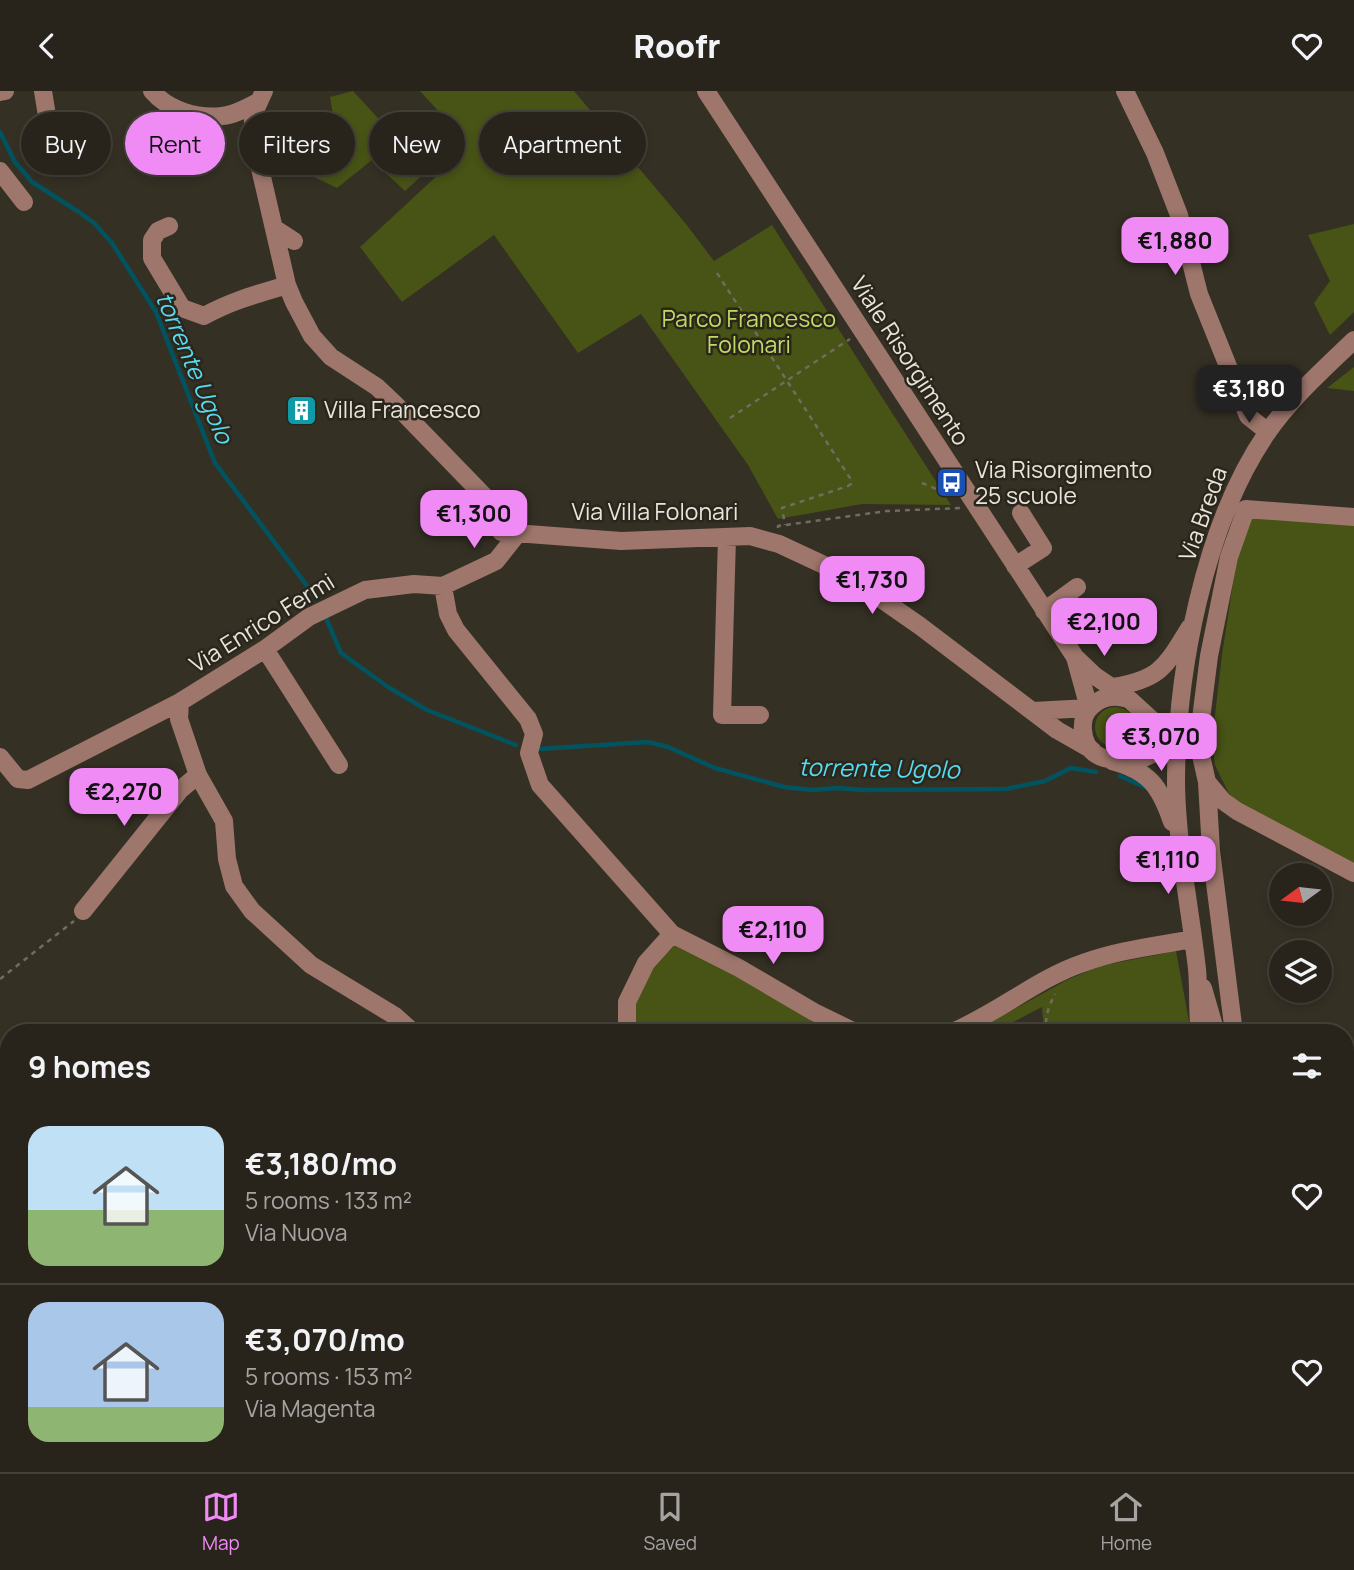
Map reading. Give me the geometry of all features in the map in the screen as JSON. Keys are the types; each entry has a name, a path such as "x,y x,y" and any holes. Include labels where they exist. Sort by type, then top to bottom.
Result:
{"street":[{"path":"0,92 5,91"},
{"path":"43,91 46,112"},
{"path":"152,91 189,113 222,116 261,97"},
{"name":"Viale Risorgimento","path":"706,91 1075,657 1177,743"},
{"path":"1125,91 1160,166 1179,215 1199,294 1248,416 1268,432"},
{"path":"261,97 253,115 253,138 287,285 312,335 331,357 377,387 396,405 510,532"},
{"path":"0,171 24,202"},
{"path":"169,226 158,231 152,240 152,258 182,308 204,316 235,300 287,285"},
{"path":"274,228 294,240"},
{"name":"Via Breda","path":"1181,848 1176,786 1177,743 1186,665 1212,554 1233,492 1268,432 1310,383 1354,340"},
{"name":"Via Breda","path":"1233,1024 1211,851 1207,782 1198,742 1209,656 1229,557 1246,509 1354,517"},
{"path":"1015,566 1042,548 1021,513"},
{"name":"Via Villa Folonari","path":"510,532 621,541 750,536 779,544 839,572 920,626 1056,730 1092,750"},
{"name":"Via Enrico Fermi","path":"0,757 18,779 28,780 180,702 265,649 309,617 365,590 414,584 443,586 496,561 510,532"},
{"path":"727,537 722,715 760,715"},
{"path":"1040,605 1074,584"},
{"path":"443,586 448,614 456,630 528,719 534,734 529,753 540,785 672,934 839,1024"},
{"path":"1112,687 1149,678 1160,672 1195,618"},
{"path":"265,649 339,765"},
{"name":"Viale Risorgimento","path":"1075,657 1089,708 1082,726 1083,735 1092,750"},
{"path":"1033,711 1089,708 1108,697 1120,697 1136,706 1146,731 1143,741 1129,756 1120,760 1109,760"},
{"path":"180,702 179,719 198,775 225,821 227,859 234,886 252,911 311,965 404,1024"},
{"path":"1128,765 1177,743 1198,742"},
{"path":"1092,750 1109,760 1128,765 1146,776 1164,796 1181,848 1197,972 1200,1024"},
{"path":"83,911 180,790 198,775"},
{"path":"1207,782 1223,801 1237,811 1354,873"},
{"path":"627,1024 627,1002 646,963 672,934"},
{"path":"968,1024 1084,962 1193,939"},
{"path":"1197,972 1215,1024"}],"path":[{"path":"717,273 851,481 848,486 782,508 785,526"},
{"path":"730,418 849,340"},
{"path":"922,483 941,491 949,490"},
{"path":"980,499 1002,485"},
{"path":"776,535 778,526 887,511 956,509"},
{"path":"0,979 69,927 83,911"},
{"path":"1045,1024 1059,973"}],"green space":[{"path":"353,91 372,112 369,112 369,162 355,174 355,112 332,112 330,97"},
{"name":"Parco Francesco Folonari","path":"420,91 574,91 592,112 479,112 479,175 645,175 714,261 772,225 951,505 862,504 778,519 748,465 641,314 578,353 494,235 402,302 360,247 438,175 465,175 465,112 439,112"},
{"path":"310,175 353,175 337,188"},
{"path":"388,175 423,175 405,191"},
{"path":"1354,224 1354,312 1330,335 1314,303 1330,281 1308,235"},
{"path":"1354,367 1354,391 1327,388"},
{"path":"1251,516 1354,522 1354,865 1242,806 1229,794 1215,765 1212,741 1222,655 1238,550"},
{"path":"1115,707 1123,708 1129,713 1134,719 1134,735 1129,741 1123,746 1115,747 1107,746 1101,741 1096,735 1095,727 1096,719 1101,713 1107,708"},
{"path":"673,941 823,1024 632,1024 632,1002 650,966"},
{"path":"1176,951 1190,1024 1043,1024 1042,1007 1009,1024 987,1024 1067,980 1100,966"}],"waterway":[{"name":"torrente Ugolo","path":"0,132 15,162 32,182 94,223 112,243 156,312 215,463 317,599"},
{"path":"326,618 341,653 388,687 427,710 516,745"},
{"name":"torrente Ugolo","path":"538,749 648,742 668,747 715,768 784,787 812,790 1006,789 1045,781 1071,768 1096,772"},
{"path":"1120,776 1145,787"}],"place":[{"name":"Villa Francesco","path":"301,410"},
{"name":"Via Risorgimento 25 scuole","path":"952,483"}]}
